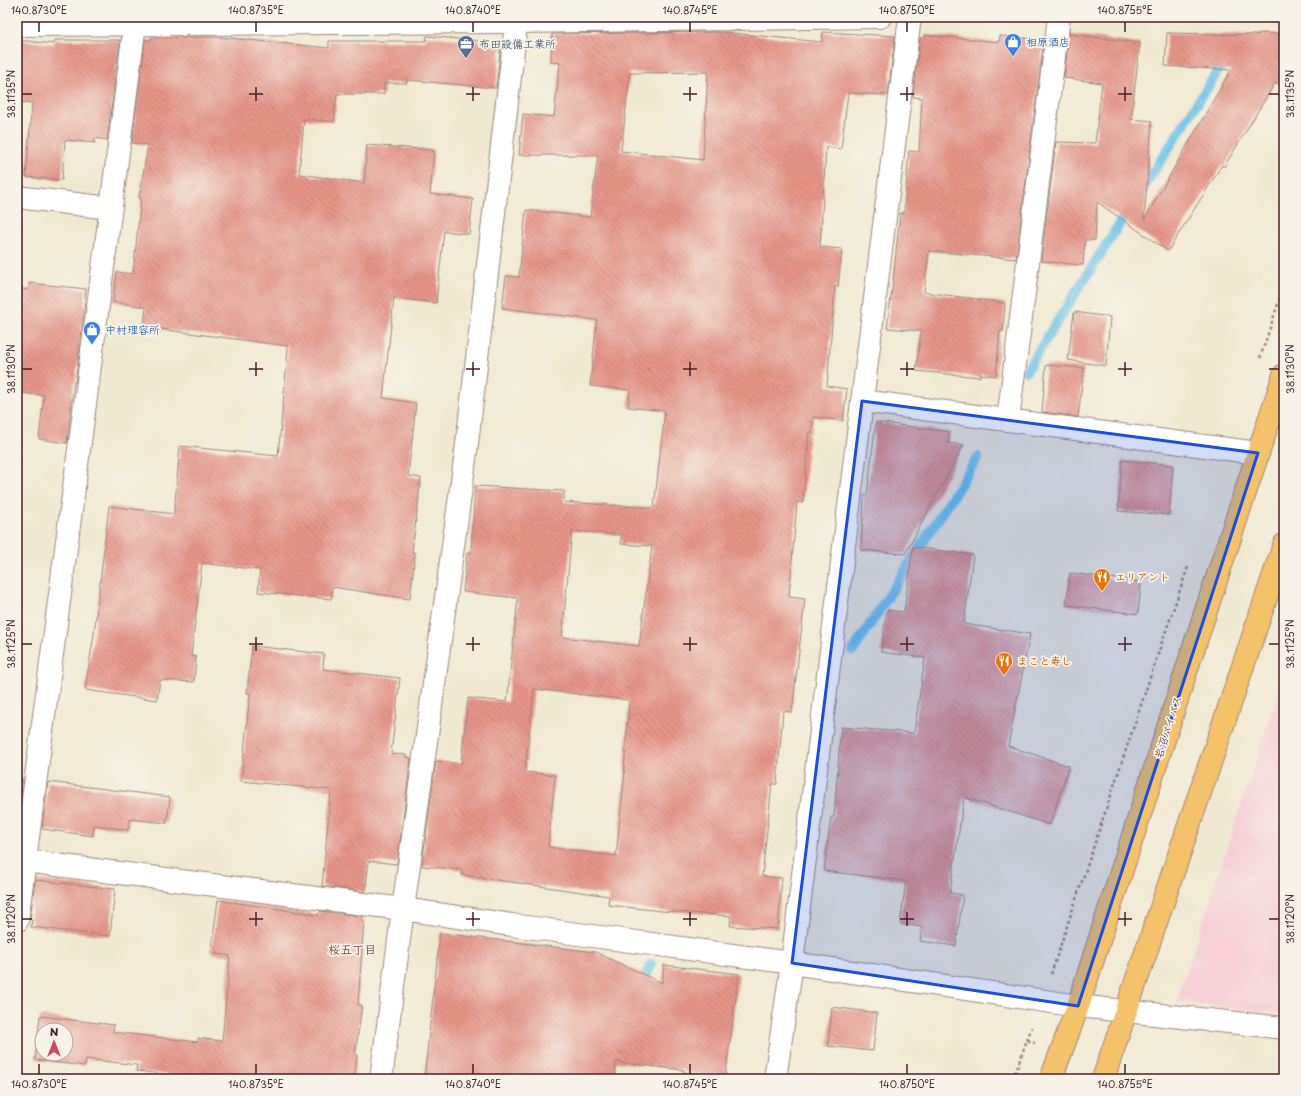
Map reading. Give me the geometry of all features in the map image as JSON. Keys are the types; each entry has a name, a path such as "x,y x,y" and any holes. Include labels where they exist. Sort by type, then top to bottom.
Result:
{"highway":[{"name":"岩沼バイパス","path":"1051,1079 1078,1006 1284,375"},
{"path":"1104,1079 1284,544"}],"street":[{"path":"17,25 517,19 880,17"},
{"path":"775,1079 792,962 910,17"},
{"path":"1008,420 1059,17"},
{"path":"381,1079 466,452 517,19"},
{"path":"17,921 21,861 134,24"},
{"path":"17,197 110,208"},
{"path":"862,401 1258,452"},
{"path":"21,861 403,909 792,962 1078,1006 1284,1028"}],"path":[{"path":"1260,360 1284,286"},
{"path":"1027,1040 1042,1000 1190,563"}],"highlighted area":[{"path":"862,401 1258,453 1078,1006 792,963"}],"shaded area":[{"path":"1284,675 1284,1014 1176,1002"}],"building":[{"path":"721,32 822,42 823,32 895,36 888,95 848,93 841,149 826,147 820,247 842,249 838,287 835,286 827,386 847,389 843,421 814,417 811,433 809,432 803,503 797,502 789,597 805,599 792,712 783,711 777,784 772,784 762,876 782,878 778,929 730,926 731,916 661,911 608,905 609,896 462,875 462,870 422,866 436,761 461,764 468,698 507,702 518,598 463,592 467,553 471,553 475,486 564,491 564,502 654,508 665,411 628,407 630,390 590,386 597,320 502,308 506,276 519,277 526,210 590,217 598,155 519,155 523,114 554,117 560,63 551,62 552,34","holes":["708,72 703,160 621,151 630,73","572,531 621,535 621,544 652,546 639,646 562,637","534,689 629,700 625,771 616,856 548,847 555,775 525,772"]},
{"path":"1167,33 1258,35 1259,33 1284,34 1284,84 1275,83 1224,167 1222,165 1168,251 1097,202 1095,240 1085,240 1083,265 1041,261 1056,142 1095,143 1102,83 1064,78 1069,34 1140,43 1131,119 1152,121 1144,220 1231,70 1165,66"},
{"path":"925,35 999,42 1000,36 1044,40 1016,259 929,251 924,292 1005,303 1003,331 1000,331 996,376 980,374 980,377 916,371 921,331 887,328 900,213 904,214 909,151 919,152 922,98 913,97 920,38 925,38"},
{"path":"427,36 501,43 496,88 407,80 407,83 384,83 384,94 337,94 334,122 304,119 299,174 364,183 367,145 434,150 430,194 473,199 469,234 444,231 436,303 394,298 383,398 416,403 408,476 421,478 412,552 415,553 410,599 332,587 331,599 258,592 260,570 202,563 191,656 196,657 194,682 160,680 157,700 85,690 94,634 109,506 174,514 180,446 278,456 287,361 288,346 144,327 146,307 113,302 117,272 133,274 141,198 139,198 148,145 132,143 145,40 151,40 151,38 219,37 329,48 329,41 426,41"},
{"path":"17,40 54,44 55,40 120,40 107,140 95,138 95,143 65,140 62,180 26,177 32,103 17,102"},
{"path":"30,283 86,289 67,443 39,439 44,395 17,393 17,288 29,290"},
{"path":"1074,312 1110,317 1106,366 1068,360"},
{"path":"1046,365 1084,368 1078,417 1042,412"},
{"path":"876,422 950,432 948,443 964,445 905,554 861,550 864,494 867,495"},
{"path":"1122,460 1173,465 1169,515 1118,511"},
{"path":"913,547 973,555 964,624 1030,634 1008,746 1069,766 1050,825 964,797 950,893 963,895 956,946 920,941 922,927 900,924 906,881 824,871 831,817 834,817 841,727 914,733 925,658 881,652 887,610 904,612"},
{"path":"1070,573 1141,582 1138,614 1066,605"},
{"path":"252,646 324,654 323,669 400,678 391,754 406,755 406,757 411,758 397,864 369,861 365,892 322,886 331,790 241,781 250,693 247,693"},
{"path":"17,778 23,779 17,825"},
{"path":"48,782 170,797 167,823 130,819 128,830 94,825 93,836 42,829"},
{"path":"35,880 115,889 110,936 31,927 32,920 30,920"},
{"path":"218,900 319,915 320,911 362,916 362,921 364,921 358,1005 362,1005 355,1055 357,1055 354,1079 204,1079 136,1071 137,1065 86,1059 85,1066 52,1062 74,1062 74,1022 39,1022 40,1016 114,1025 113,1032 198,1042 198,1038 222,1041 230,956 211,953"},
{"path":"440,933 595,952 662,983 664,965 739,974 725,1078 683,1072 684,1070 616,1062 615,1079 424,1079"},
{"path":"832,1007 877,1013 873,1051 828,1046"}],"waterway":[{"path":"1140,193 1226,58"},
{"path":"1026,371 1129,209"},
{"path":"853,651 978,457"},
{"path":"641,988 651,964"}],"place":[{"name":"相原酒店","path":"1013,57"},
{"name":"布田設備工業所","path":"466,59"},
{"name":"中村理容所","path":"92,345"},
{"name":"エリアント","path":"1102,592"},
{"name":"まこと寿し","path":"1004,676"}],"district":[{"name":"桜五丁目","path":"352,950"}]}
